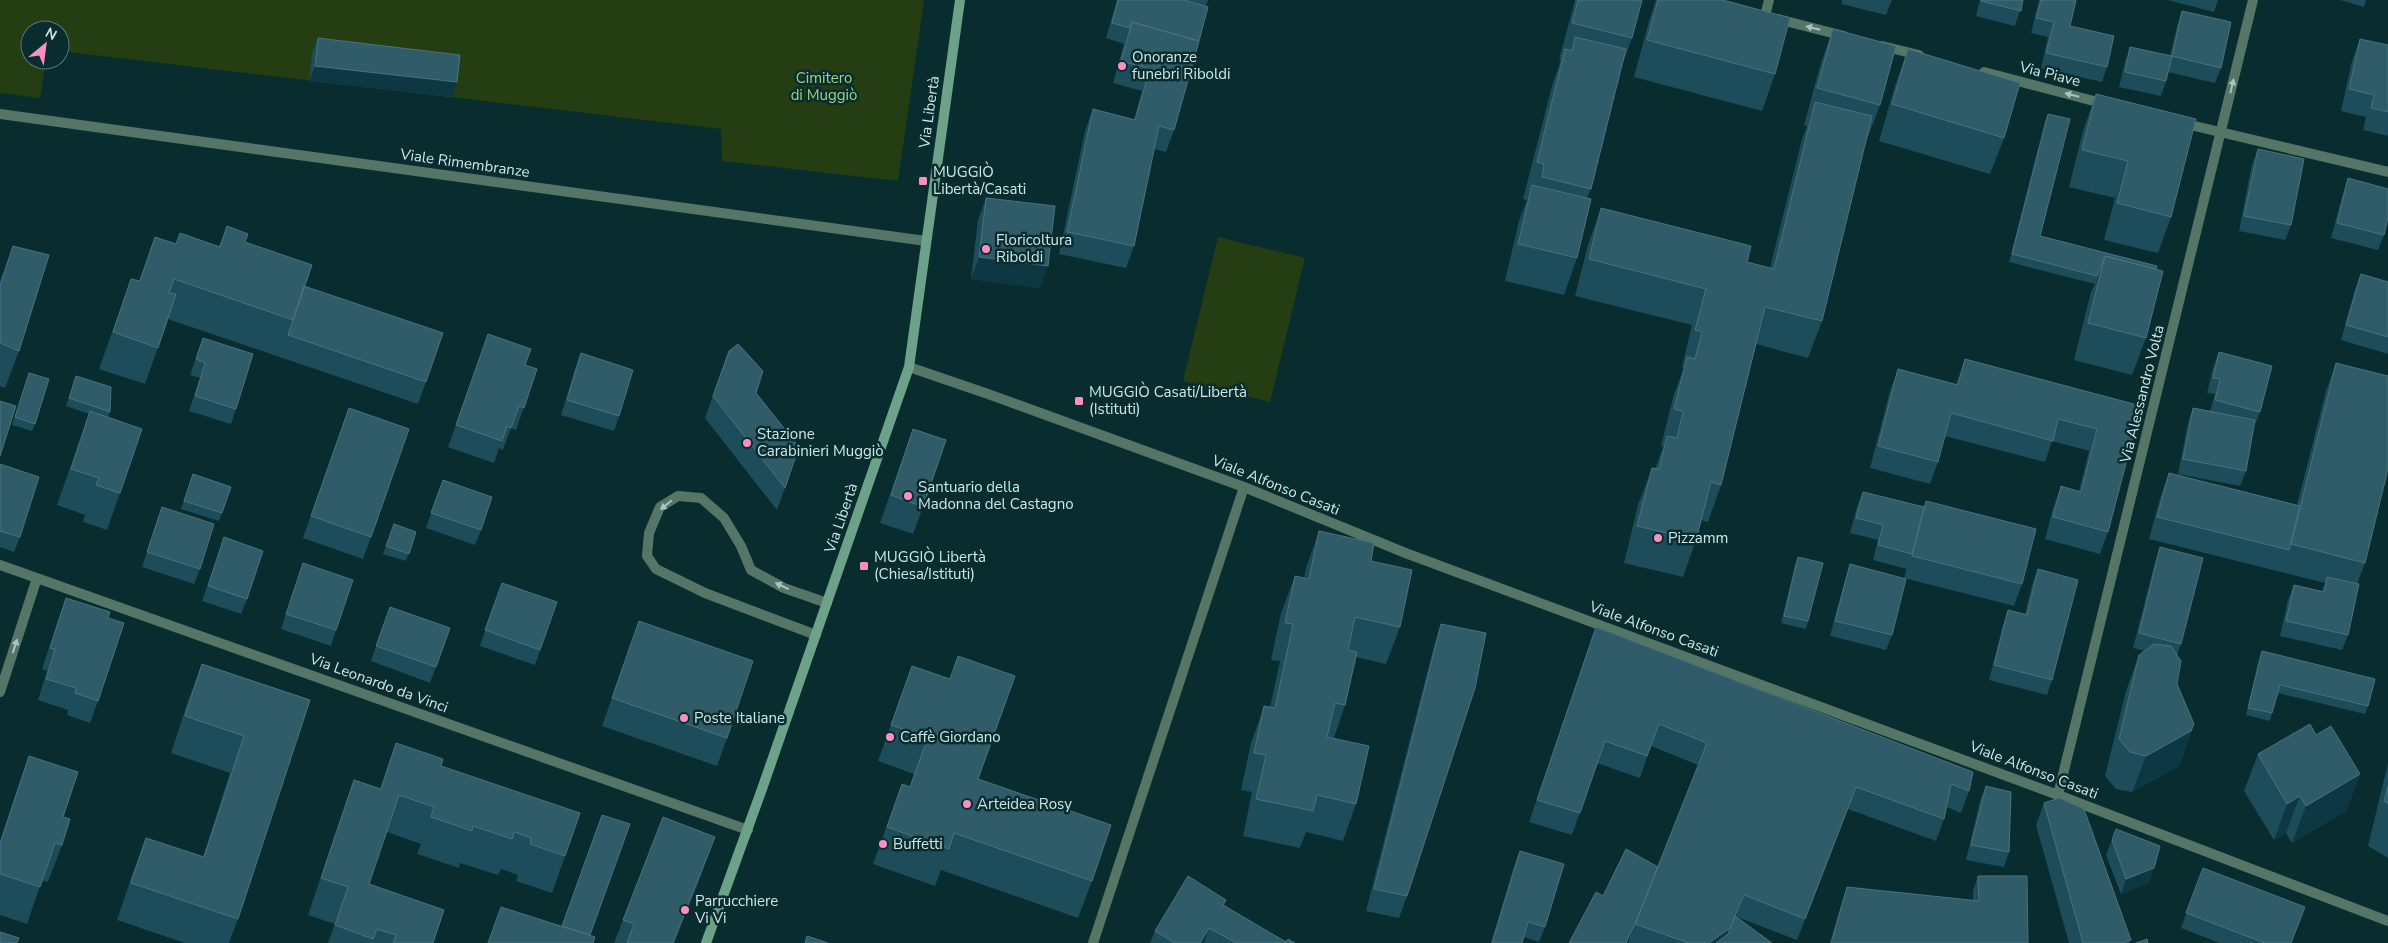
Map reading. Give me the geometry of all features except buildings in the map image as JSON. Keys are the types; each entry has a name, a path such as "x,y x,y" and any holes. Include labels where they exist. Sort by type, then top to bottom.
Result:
{"street":[{"name":"Via Libertà","path":"706,943 748,830 908,367 960,0"},
{"path":"1769,0 1761,15 1851,38"},
{"name":"Via Alessandro Volta","path":"2058,795 2253,0"},
{"path":"1870,43 1927,58"},
{"name":"Via Piave","path":"1974,70 2117,107"},
{"name":"Viale Rimembranze","path":"0,114 926,241"},
{"path":"2174,121 2221,134 2388,172"},
{"name":"Viale Alfonso Casati","path":"908,367 1244,487 1417,558 2058,795 2388,921"},
{"path":"1092,943 1244,487"},
{"path":"816,634 705,593 656,569 647,556 649,532 660,507 678,496 701,498 724,518 741,546 751,570 784,588 827,603"},
{"name":"Via Leonardo da Vinci","path":"0,565 748,830"},
{"path":"0,692 37,578"}],"green space":[{"name":"Cimitero di Muggiò","path":"0,0 924,0 898,181 722,161 721,129 70,52 70,20 20,20 20,70 44,70 40,98 0,93"},
{"path":"1218,237 1305,258 1270,402 1183,381"}],"place":[{"name":"Onoranze funebri Riboldi","path":"1122,66"},
{"name":"MUGGIÒ Libertà/Casati","path":"923,181"},
{"name":"Floricoltura Riboldi","path":"986,249"},
{"name":"MUGGIÒ Casati/Libertà (Istituti)","path":"1079,401"},
{"name":"Stazione Carabinieri Muggiò","path":"747,443"},
{"name":"Santuario della Madonna del Castagno","path":"908,496"},
{"name":"Pizzamm","path":"1658,538"},
{"name":"MUGGIÒ Libertà (Chiesa/Istituti)","path":"864,566"},
{"name":"Poste Italiane","path":"684,718"},
{"name":"Caffè Giordano","path":"890,737"},
{"name":"Arteidea Rosy","path":"967,804"},
{"name":"Buffetti","path":"883,844"},
{"name":"Parrucchiere Vi Vi","path":"685,910"}]}
